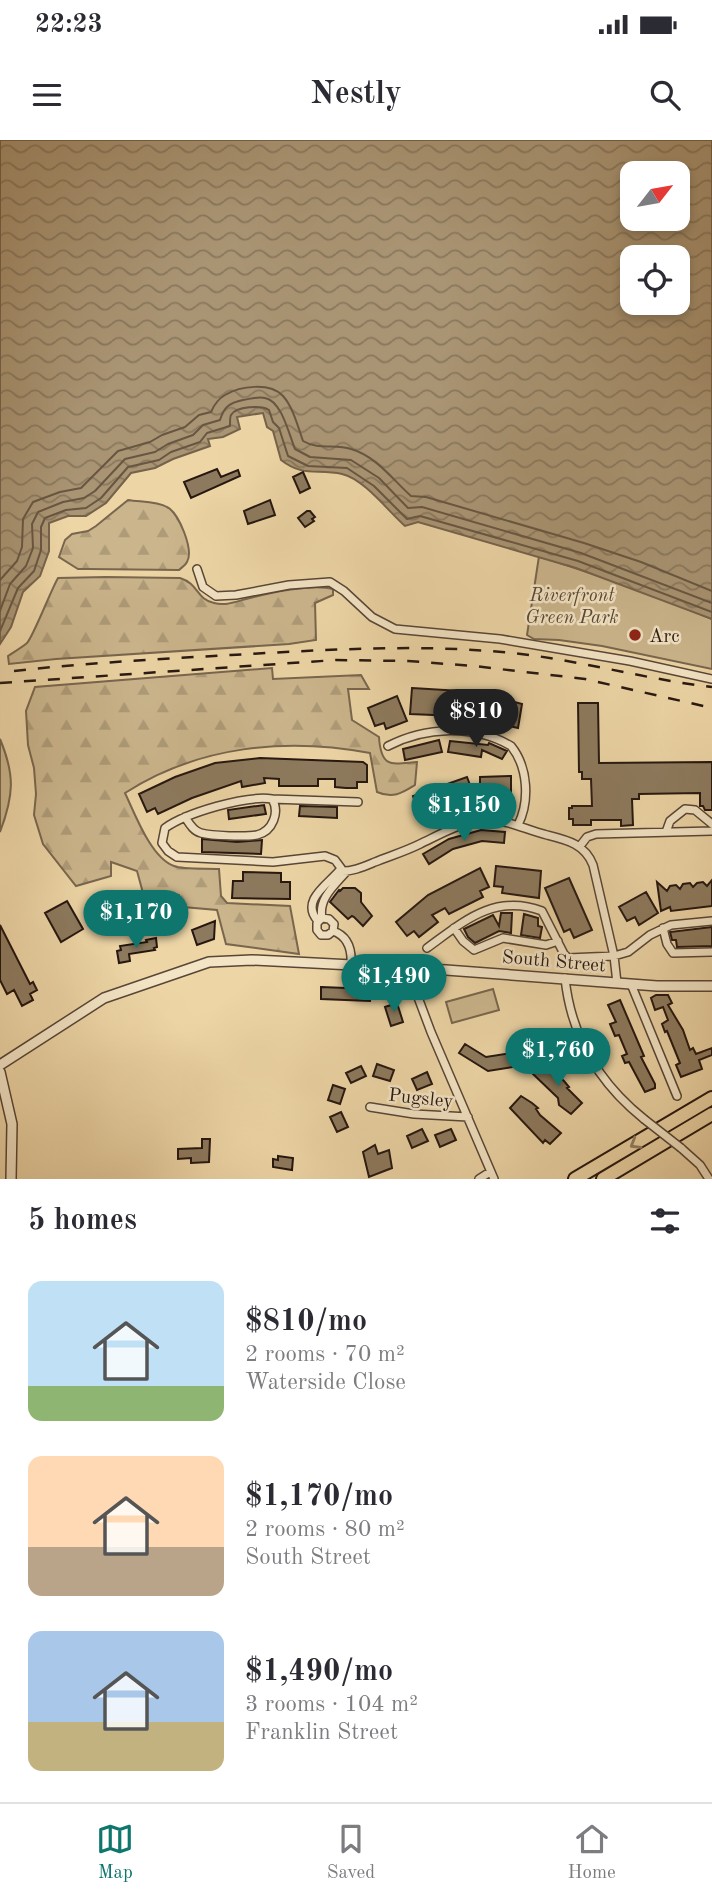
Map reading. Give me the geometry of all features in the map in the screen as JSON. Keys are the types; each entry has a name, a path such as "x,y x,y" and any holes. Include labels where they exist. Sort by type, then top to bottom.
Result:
{"highway":[{"path":"694,1109 712,1092"},
{"path":"575,1179 712,1098"},
{"path":"603,1179 712,1114"}],"street":[{"path":"197,569 203,587 216,596 330,582 372,617 395,629 500,639 630,661 712,679"},
{"path":"388,746 417,734 451,731 482,735 511,746 519,761 525,785 525,804 518,825"},
{"path":"342,872 337,861 325,856 273,862 177,857 164,848 161,838 167,826 185,817 216,807 264,798 358,802"},
{"path":"185,817 193,828 201,833 260,834 271,826 275,817 276,809 272,799"},
{"path":"666,832 670,821 685,809 695,810 712,824"},
{"path":"333,931 328,935 317,930 320,909 342,872 420,845 443,832 478,821 518,825 530,831 567,840 580,846 588,854 593,865 614,956 617,983"},
{"path":"580,846 587,838 596,834 712,831"},
{"path":"426,948 454,928 493,907 505,905 542,911 568,958 614,956 628,952 663,928 712,921"},
{"path":"320,920 332,921 333,931"},
{"path":"454,928 474,950 503,938 545,945 558,941"},
{"path":"663,928 667,944 673,953 712,952"},
{"path":"333,931 341,935 348,944 351,965"},
{"name":"South Street","path":"0,1065 104,998 209,962 252,960 631,984 712,986"},
{"path":"407,968 431,1032 492,1175 479,1179"},
{"path":"565,978 573,1019 593,1063 608,1085 700,1165 709,1179"},
{"path":"631,984 677,1096"},
{"path":"0,1072 12,1124 11,1179"},
{"name":"Pugsley","path":"370,1107 414,1114 468,1117"}],"green space":[{"path":"128,500 163,505 176,516 189,549 187,562 179,570 78,569 59,557 65,540 72,534 88,531"},
{"name":"Riverfront Green Park","path":"539,556 632,587 712,619 712,669 602,646 534,639 527,635"},
{"path":"58,578 180,578 191,584 208,601 218,604 301,588 324,587 333,589 333,595 315,603 316,640 9,664 8,656 30,639"},
{"path":"272,668 273,679 361,675 369,689 348,689 352,720 379,737 385,760 395,763 417,762 415,785 393,795 377,792 370,753 338,748 275,746 212,755 153,777 125,793 158,854 174,866 219,869 221,896 227,903 290,906 299,954 226,944 217,910 183,907 179,895 143,893 137,871 111,862 111,876 76,886 43,844 34,815 34,768 28,745 26,711 35,687"},
{"path":"0,739 11,785 0,832"},
{"path":"493,989 499,1010 452,1023 446,1002"}],"water":[{"path":"0,140 712,140 712,619 576,568 418,522 405,526 367,489 350,477 333,472 304,471 281,460 273,431 267,427 263,413 237,417 240,429 223,437 208,439 210,446 155,468 131,473 106,503 86,516 68,516 49,523 49,551 40,576 23,592 11,627 0,644"}],"building":[{"path":"217,469 221,477 238,470 240,476 191,498 184,482"},
{"path":"303,472 310,488 300,493 293,477"},
{"path":"270,500 275,515 248,524 244,511"},
{"path":"307,511 315,517 312,519 314,521 305,527 298,518"},
{"path":"412,688 478,692 522,704 518,728 480,719 483,711 474,709 458,708 457,716 410,714"},
{"path":"397,696 407,721 386,729 384,723 375,726 368,708"},
{"path":"578,703 598,703 599,763 712,762 712,810 705,810 700,806 700,793 639,794 639,799 632,799 633,825 621,826 621,820 591,820 591,825 573,825 573,819 569,819 569,808 592,806 591,779 582,779 582,772 579,772"},
{"path":"439,740 442,752 405,760 403,749"},
{"path":"450,741 489,743 507,751 502,759 482,750 481,757 448,752"},
{"path":"260,758 363,762 367,765 367,782 357,782 357,788 346,788 335,787 335,779 318,779 318,786 279,786 279,779 264,778 265,783 242,787 241,781 192,798 158,814 155,808 147,812 139,794 175,777 215,763"},
{"path":"511,776 511,794 480,795 480,777"},
{"path":"467,777 473,793 463,797 466,805 429,817 427,809 418,812 413,796"},
{"path":"264,805 266,814 229,819 228,810"},
{"path":"300,806 337,807 337,818 299,816"},
{"path":"481,830 505,832 504,843 482,841 453,849 429,864 423,854 449,839"},
{"path":"202,839 237,842 262,840 261,854 202,852"},
{"path":"496,866 541,871 539,898 502,893 503,887 494,886"},
{"path":"480,868 489,887 480,891 483,897 449,914 445,908 432,915 438,922 419,937 414,931 407,936 396,922 428,895"},
{"path":"243,872 281,873 281,882 290,882 290,899 232,898 233,881 243,881"},
{"path":"569,878 592,930 574,938 570,929 564,932 545,888"},
{"path":"712,880 712,906 671,911 670,907 661,911 657,882 667,891 670,886 676,885 680,889 683,884 690,883 693,887 703,882 707,886"},
{"path":"343,888 355,888 361,893 361,902 372,916 363,926 352,916 348,919 330,902"},
{"path":"646,892 658,913 639,925 635,917 627,921 619,907"},
{"path":"67,901 83,929 61,942 45,913"},
{"path":"501,913 512,913 511,933 499,931 475,943 468,937 464,929 493,915 499,926"},
{"path":"524,914 538,918 538,926 542,927 540,938 521,935"},
{"path":"215,921 214,939 197,945 192,930"},
{"path":"0,925 30,984 33,982 37,990 30,994 33,1000 22,1006 14,990 7,994 0,980"},
{"path":"712,927 712,946 677,947 670,932"},
{"path":"156,938 155,950 129,954 130,961 119,963 117,951 121,950 120,946"},
{"path":"321,987 371,989 370,1001 321,999"},
{"path":"668,995 672,1003 668,1005 683,1030 690,1050 693,1048 696,1054 712,1048 712,1055 699,1060 702,1069 681,1077 676,1065 680,1063 662,1024 668,1020 663,1007 655,1010 651,998"},
{"path":"620,1000 644,1056 641,1057 655,1084 655,1088 645,1092 629,1062 625,1063 622,1056 627,1054 619,1035 615,1036 610,1024 616,1022 608,1005"},
{"path":"397,1003 403,1022 391,1026 385,1007"},
{"path":"535,1035 543,1042 519,1066 488,1071 459,1053 465,1044 486,1057 518,1052"},
{"path":"544,1063 564,1081 569,1087 567,1088 582,1103 571,1114 559,1105 558,1098 533,1074"},
{"path":"377,1064 394,1070 390,1081 373,1076"},
{"path":"361,1066 366,1076 351,1083 346,1073"},
{"path":"427,1072 432,1084 417,1090 412,1079"},
{"path":"333,1085 345,1089 340,1104 328,1100"},
{"path":"521,1096 538,1108 536,1109 540,1115 561,1133 550,1144 545,1140 543,1143 510,1108"},
{"path":"341,1112 348,1127 337,1132 330,1117"},
{"path":"422,1129 428,1141 412,1148 407,1136"},
{"path":"451,1129 456,1140 440,1147 435,1135"},
{"path":"202,1139 210,1139 209,1162 191,1163 191,1158 178,1159 178,1149 202,1148"},
{"path":"375,1145 378,1154 389,1150 392,1168 369,1177 363,1152"},
{"path":"278,1156 293,1158 292,1170 273,1167 273,1159 278,1160"}],"railway":[{"path":"14,671 265,653 434,648 529,655 712,687"},
{"path":"0,683 336,660 408,661 585,679 712,708"}],"place":[{"name":"Arc","path":"635,635"}]}
